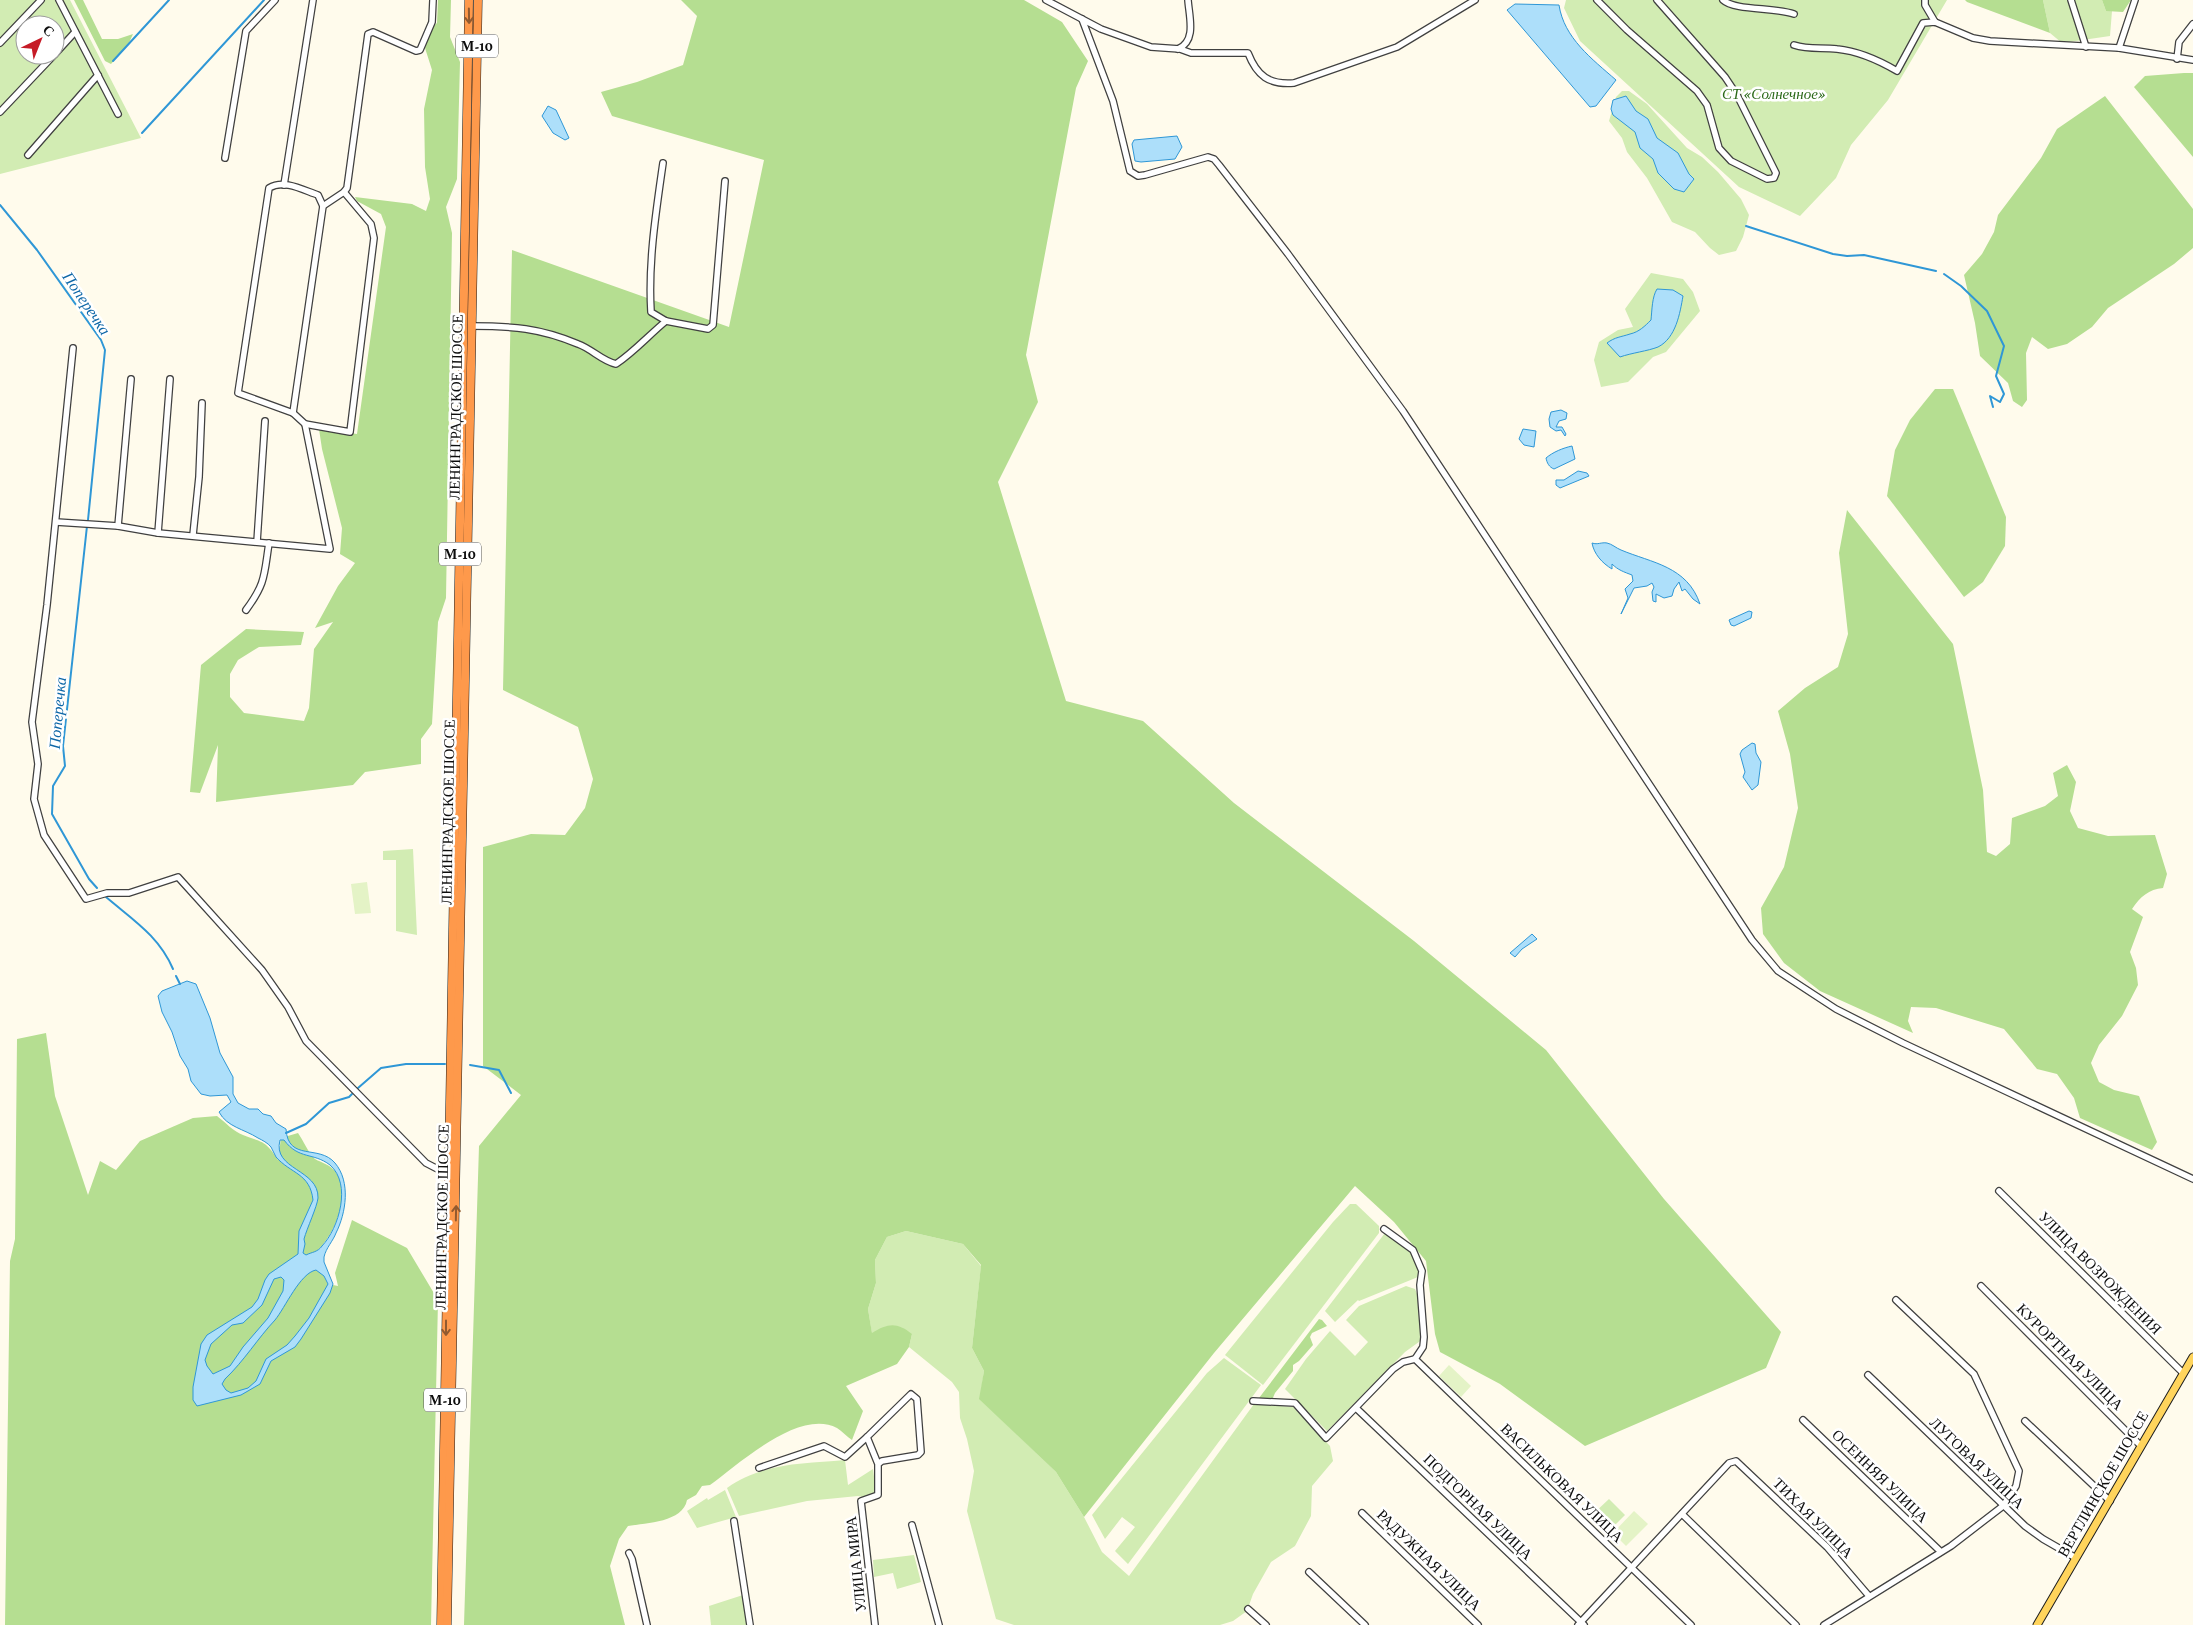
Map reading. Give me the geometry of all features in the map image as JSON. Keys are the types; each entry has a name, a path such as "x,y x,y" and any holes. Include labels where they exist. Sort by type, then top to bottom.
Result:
{"highway":[{"name":"ЛЕНИНГРАДСКОЕ ШОССЕ","path":"441,1625 469,0"},
{"name":"ЛЕНИНГРАДСКОЕ ШОССЕ","path":"447,1625 478,0"}],"main road":[{"name":"ВЕРТЛИНСКОЕ ШОССЕ","path":"2038,1625 2193,1357"}],"street":[{"path":"0,43 41,0"},
{"path":"59,0 118,114"},
{"path":"225,158 246,30 275,0"},
{"path":"284,184 313,0"},
{"path":"323,206 347,188 368,34 374,32 416,51 420,50 432,22 433,0"},
{"path":"1046,0 1108,32 1151,47 1180,48 1192,53 1248,53 1255,69 1278,83 1294,83 1397,46 1475,0"},
{"path":"1180,48 1186,45 1190,36 1188,0"},
{"path":"1598,0 1627,30 1698,91 1710,113 1719,148 1731,161 1767,179 1774,178 1776,173 1750,119 1726,77 1657,0"},
{"path":"1722,0 1731,6 1766,8 1794,14"},
{"path":"1926,0 1928,13 1935,22"},
{"path":"2071,0 2086,47"},
{"path":"2119,48 2134,0"},
{"path":"1082,19 1113,101 1130,171 1138,176 1145,175 1208,157 1211,157 1219,165 1288,254 1403,411 1752,940 1778,971 1836,1009 2193,1179"},
{"path":"1794,45 1803,48 1837,49 1856,53 1897,71 1924,22 1935,22 1973,38 1990,41 2119,48 2177,59 2193,60"},
{"path":"2177,59 2179,42 2193,24"},
{"path":"65,42 75,32"},
{"path":"0,112 44,65"},
{"path":"28,156 98,75"},
{"path":"663,163 655,224 650,294 651,312 666,321 708,328 713,325 725,181"},
{"path":"293,413 323,206 318,195 284,184 276,184 269,188 238,393 293,413 305,424 350,432 374,238 371,224 344,192"},
{"path":"471,326 534,329 582,345 596,353 606,362 616,364 627,357 643,340 666,321"},
{"path":"73,348 56,522 32,722 38,764 34,799 44,835 86,899 107,893 130,893 178,877 262,970 288,1007 306,1041 426,1163 457,1178"},
{"path":"118,526 131,379"},
{"path":"158,532 170,379"},
{"path":"193,535 199,477 202,403"},
{"path":"256,542 265,421"},
{"path":"56,522 118,526 158,532 330,548 305,424"},
{"path":"246,610 263,582 268,542"},
{"name":"УЛИЦА ВОЗРОЖДЕНИЯ","path":"1999,1191 2183,1373"},
{"path":"1254,1401 1295,1403 1326,1438 1397,1365 1415,1359 1423,1347 1424,1337 1420,1285 1422,1272 1414,1250 1384,1229"},
{"name":"КУРОРТНАЯ УЛИЦА","path":"1981,1286 2142,1446"},
{"path":"1824,1625 1940,1551 1951,1546 2003,1506 2016,1486 2019,1471 1979,1383 1970,1370 1896,1300"},
{"name":"ВАСИЛЬКОВАЯ УЛИЦА","path":"1415,1359 1692,1625"},
{"name":"ЛУГОВАЯ УЛИЦА","path":"1868,1375 2003,1506 2036,1535 2076,1558"},
{"path":"759,1468 824,1446 845,1458 867,1436 912,1394 917,1399 921,1452 918,1455 878,1464 867,1436"},
{"name":"ПОДГОРНАЯ УЛИЦА","path":"1356,1408 1581,1624"},
{"name":"ОСЕННЯЯ УЛИЦА","path":"1803,1420 1940,1551"},
{"path":"2025,1421 2110,1501"},
{"name":"ТИХАЯ УЛИЦА","path":"1682,1514 1730,1463 1736,1462 1835,1554 1869,1596"},
{"name":"УЛИЦА МИРА","path":"875,1625 861,1501 878,1495 876,1468 878,1464"},
{"name":"РАДУЖНАЯ УЛИЦА","path":"1362,1514 1478,1625"},
{"path":"1581,1624 1682,1514 1796,1625"},
{"path":"734,1521 750,1625"},
{"path":"912,1525 939,1625"},
{"path":"629,1553 647,1625"},
{"path":"1310,1572 1365,1625"},
{"path":"1248,1608 1266,1625"}],"green space":[{"path":"0,0 70,0 141,138 0,174"},
{"path":"74,0 83,0 102,39 118,39 133,34 128,45 111,64 105,61"},
{"path":"438,0 451,0 450,37 460,62 457,179 446,207 452,233 446,598 438,622 432,724 421,739 421,764 365,772 353,785 216,802 218,745 200,793 190,792 201,665 246,629 304,632 301,645 259,647 238,660 230,674 230,697 244,713 304,721 309,708 314,649 333,622 315,628 338,586 355,563 340,554 342,528 322,449 319,429 357,434 386,227 381,214 357,201 355,197 412,204 426,211 430,199 425,167 424,109 432,70 425,48 429,30 437,23"},
{"path":"681,0 1024,0 1062,22 1088,61 1076,88 1026,355 1038,402 998,482 1066,701 1143,721 1234,803 1414,941 1546,1050 1664,1199 1781,1332 1766,1368 1585,1446 1500,1384 1440,1352 1435,1334 1426,1261 1394,1222 1355,1186 1214,1353 1084,1517 1056,1472 979,1399 984,1371 972,1348 981,1265 963,1244 906,1231 887,1237 875,1260 876,1283 868,1309 872,1333 892,1325 902,1327 912,1334 909,1347 897,1364 846,1386 863,1411 852,1440 837,1428 822,1424 805,1426 788,1432 753,1452 710,1485 702,1486 696,1495 687,1500 679,1513 663,1520 628,1526 619,1539 610,1566 625,1625 464,1625 479,1146 521,1095 483,1066 483,847 531,834 565,835 585,808 593,779 578,727 503,690 512,250 729,327 764,160 612,116 601,92 637,82 683,65 697,16"},
{"name":"СТ «Солнечное»","path":"1566,0 1947,0 1888,100 1851,145 1836,178 1800,216 1739,187 1580,41 1564,8"},
{"path":"1965,0 2043,0 2050,33 1967,2"},
{"path":"2043,0 2102,0 2106,11 2112,11 2110,36 2062,43 2050,33"},
{"path":"2102,0 2131,0 2123,12 2106,11"},
{"path":"2193,73 2193,157 2134,87 2145,76"},
{"path":"1622,91 1629,91 1647,104 1687,148 1702,157 1718,172 1741,199 1749,215 1743,237 1736,251 1719,255 1695,232 1672,222 1647,178 1627,152 1622,138 1609,121 1616,97"},
{"path":"2105,96 2193,209 2193,248 2174,264 2108,308 2092,327 2067,344 2048,349 2032,337 2026,353 2027,400 2022,407 2013,401 2008,383 1980,356 1964,275 1982,254 1994,232 1998,215 2041,158 2057,129"},
{"path":"1651,273 1683,279 1693,292 1700,311 1666,352 1653,357 1628,382 1601,387 1594,360 1599,342 1618,330 1633,327 1625,309"},
{"path":"1935,389 1953,389 2006,517 2005,546 1983,582 1964,597 1887,496 1895,450 1910,420"},
{"path":"1847,510 1953,644 1983,790 1987,852 1996,856 2010,844 2012,818 2045,806 2058,796 2053,773 2067,765 2076,782 2070,811 2078,828 2108,836 2155,835 2167,874 2163,888 2145,894 2132,909 2143,917 2130,952 2136,968 2138,985 2122,1016 2099,1045 2091,1063 2099,1082 2114,1090 2139,1096 2157,1142 2152,1150 2080,1118 2074,1098 2057,1074 2037,1069 2004,1029 1936,1008 1911,1007 1908,1021 1913,1033 1820,991 1784,963 1763,934 1761,908 1784,867 1798,808 1790,754 1778,711 1805,688 1838,667 1848,634 1839,553"},
{"path":"413,849 417,935 396,931 396,860 383,860 383,851"},
{"path":"367,882 371,913 355,914 351,884"},
{"path":"46,1033 55,1096 88,1195 100,1161 116,1170 140,1141 193,1118 217,1116 236,1132 266,1145 278,1160 281,1138 298,1133 313,1157 335,1171 340,1180 342,1202 330,1235 317,1251 328,1284 338,1286 335,1273 352,1220 407,1248 438,1300 431,1625 5,1625 10,1261 15,1239 17,1039"},
{"path":"1350,1204 1356,1204 1379,1226 1379,1233 1263,1385 1225,1355 1333,1222"},
{"path":"906,1231 963,1244 981,1266 972,1348 984,1371 980,1399 1056,1472 1084,1517 1102,1552 1129,1576 1254,1404 1293,1407 1330,1446 1333,1461 1312,1486 1311,1516 1295,1546 1271,1562 1253,1594 1247,1611 1233,1621 1220,1625 1014,1625 996,1619 967,1511 974,1471 960,1418 959,1392 952,1382 909,1347 912,1334 872,1334 868,1309 876,1283 875,1260 887,1237"},
{"path":"1385,1233 1409,1250 1416,1262 1418,1277 1358,1300 1335,1322 1325,1311"},
{"path":"1406,1286 1415,1289 1418,1296 1423,1339 1405,1352 1327,1431 1285,1389 1306,1359 1330,1331 1355,1356 1368,1342 1346,1320 1359,1306"},
{"path":"1319,1319 1327,1326 1312,1333 1310,1337 1313,1345 1293,1365 1293,1371 1275,1393 1272,1400 1259,1398"},
{"path":"1224,1358 1261,1385 1128,1564 1115,1551 1135,1527 1122,1517 1105,1539 1092,1515 1207,1373"},
{"path":"1449,1365 1471,1386 1461,1397 1439,1376"},
{"path":"845,1460 848,1485 873,1469 876,1492 874,1494 863,1497 807,1501 739,1516 727,1488 741,1479 770,1469 799,1464"},
{"path":"725,1490 736,1517 697,1528 687,1511 707,1498 708,1500"},
{"path":"1609,1499 1625,1515 1608,1532 1591,1516"},
{"path":"1634,1511 1648,1524 1626,1546 1613,1533"},
{"path":"914,1555 921,1582 897,1589 893,1573 874,1577 873,1560"},
{"path":"743,1595 748,1625 711,1625 709,1606"}],"water":[{"path":"1515,4 1559,5 1562,17 1573,38 1589,56 1616,80 1596,106 1590,107 1507,10"},
{"path":"1626,96 1636,111 1648,119 1657,138 1678,153 1689,174 1694,179 1684,192 1674,189 1658,173 1653,159 1640,148 1635,132 1613,115 1611,109 1613,100"},
{"path":"548,106 556,110 569,138 565,140 553,133 542,116"},
{"path":"1177,136 1182,147 1175,159 1135,161 1132,144 1134,140"},
{"path":"1657,289 1673,290 1683,296 1679,317 1673,331 1669,338 1658,347 1620,357 1607,343 1615,338 1636,332 1651,320 1653,300"},
{"path":"1561,410 1567,413 1566,419 1559,421 1556,427 1562,427 1566,434 1565,436 1561,430 1556,431 1550,427 1549,419 1551,412"},
{"path":"1523,429 1536,431 1534,447 1524,445 1519,439"},
{"path":"1572,446 1575,459 1554,469 1550,466 1546,458"},
{"path":"1578,471 1587,473 1589,476 1560,488 1556,485 1556,480 1564,480"},
{"path":"1592,543 1609,544 1667,568 1687,581 1700,604 1685,589 1682,591 1679,582 1672,596 1664,598 1656,594 1656,602 1653,601 1652,592 1654,587 1652,583 1647,586 1634,588 1621,614 1628,598 1625,589 1633,581 1632,575 1612,564 1612,569 1605,564 1599,558"},
{"path":"1749,611 1752,612 1751,618 1734,626 1731,625 1729,620"},
{"path":"1752,743 1755,744 1756,753 1761,762 1758,785 1752,790 1743,777 1745,772 1740,754 1742,750"},
{"path":"1532,934 1537,939 1522,949 1515,957 1510,953"},
{"path":"187,981 196,984 210,1018 220,1053 233,1077 233,1094 238,1103 249,1109 258,1109 263,1114 271,1116 276,1123 286,1129 292,1146 328,1157 340,1171 345,1188 342,1216 335,1236 324,1257 324,1262 333,1284 330,1293 301,1339 295,1347 271,1361 260,1384 241,1395 197,1406 193,1400 193,1387 201,1344 207,1335 252,1307 258,1299 269,1274 298,1254 299,1231 313,1200 308,1184 304,1179 282,1163 268,1144 222,1117 219,1112 231,1102 227,1095 210,1096 201,1094 191,1081 188,1069 180,1056 172,1032 162,1012 158,996 162,991","holes":["280,1140 284,1140 295,1151 318,1158 330,1165 337,1173 340,1183 342,1194 341,1206 334,1228 317,1251 306,1255 303,1253 304,1239 318,1198 316,1188 311,1181 283,1158 279,1150","316,1270 324,1276 328,1284 309,1318 287,1345 266,1359 256,1381 248,1388 231,1393 226,1390 222,1384 225,1379 275,1320 304,1277","281,1277 284,1280 283,1291 268,1318 243,1347 230,1366 213,1374 205,1360 211,1344 232,1325 243,1323 262,1305 274,1279"]},
{"path":"1540,1453 1555,1468 1549,1475 1533,1460"}],"waterway":[{"path":"113,61 169,0"},
{"path":"142,133 264,0"},
{"name":"Поперечка","path":"0,205 37,250 101,340 105,350 88,520"},
{"path":"1746,226 1833,254 1847,256 1864,255 1936,271"},
{"path":"1944,274 1961,286 1987,311 2004,346 1996,376 2004,394 2000,402 1990,396 1993,407"},
{"name":"Поперечка","path":"87,526 63,746 65,766 53,786 52,814 89,879 97,888"},
{"name":"Поперечка","path":"106,897 153,938 173,969"},
{"name":"Поперечка","path":"176,976 180,984"},
{"path":"358,1088 381,1068 406,1064 445,1064"},
{"path":"470,1065 499,1070 511,1093"},
{"path":"286,1133 306,1124 329,1103 349,1097 352,1094"}]}
